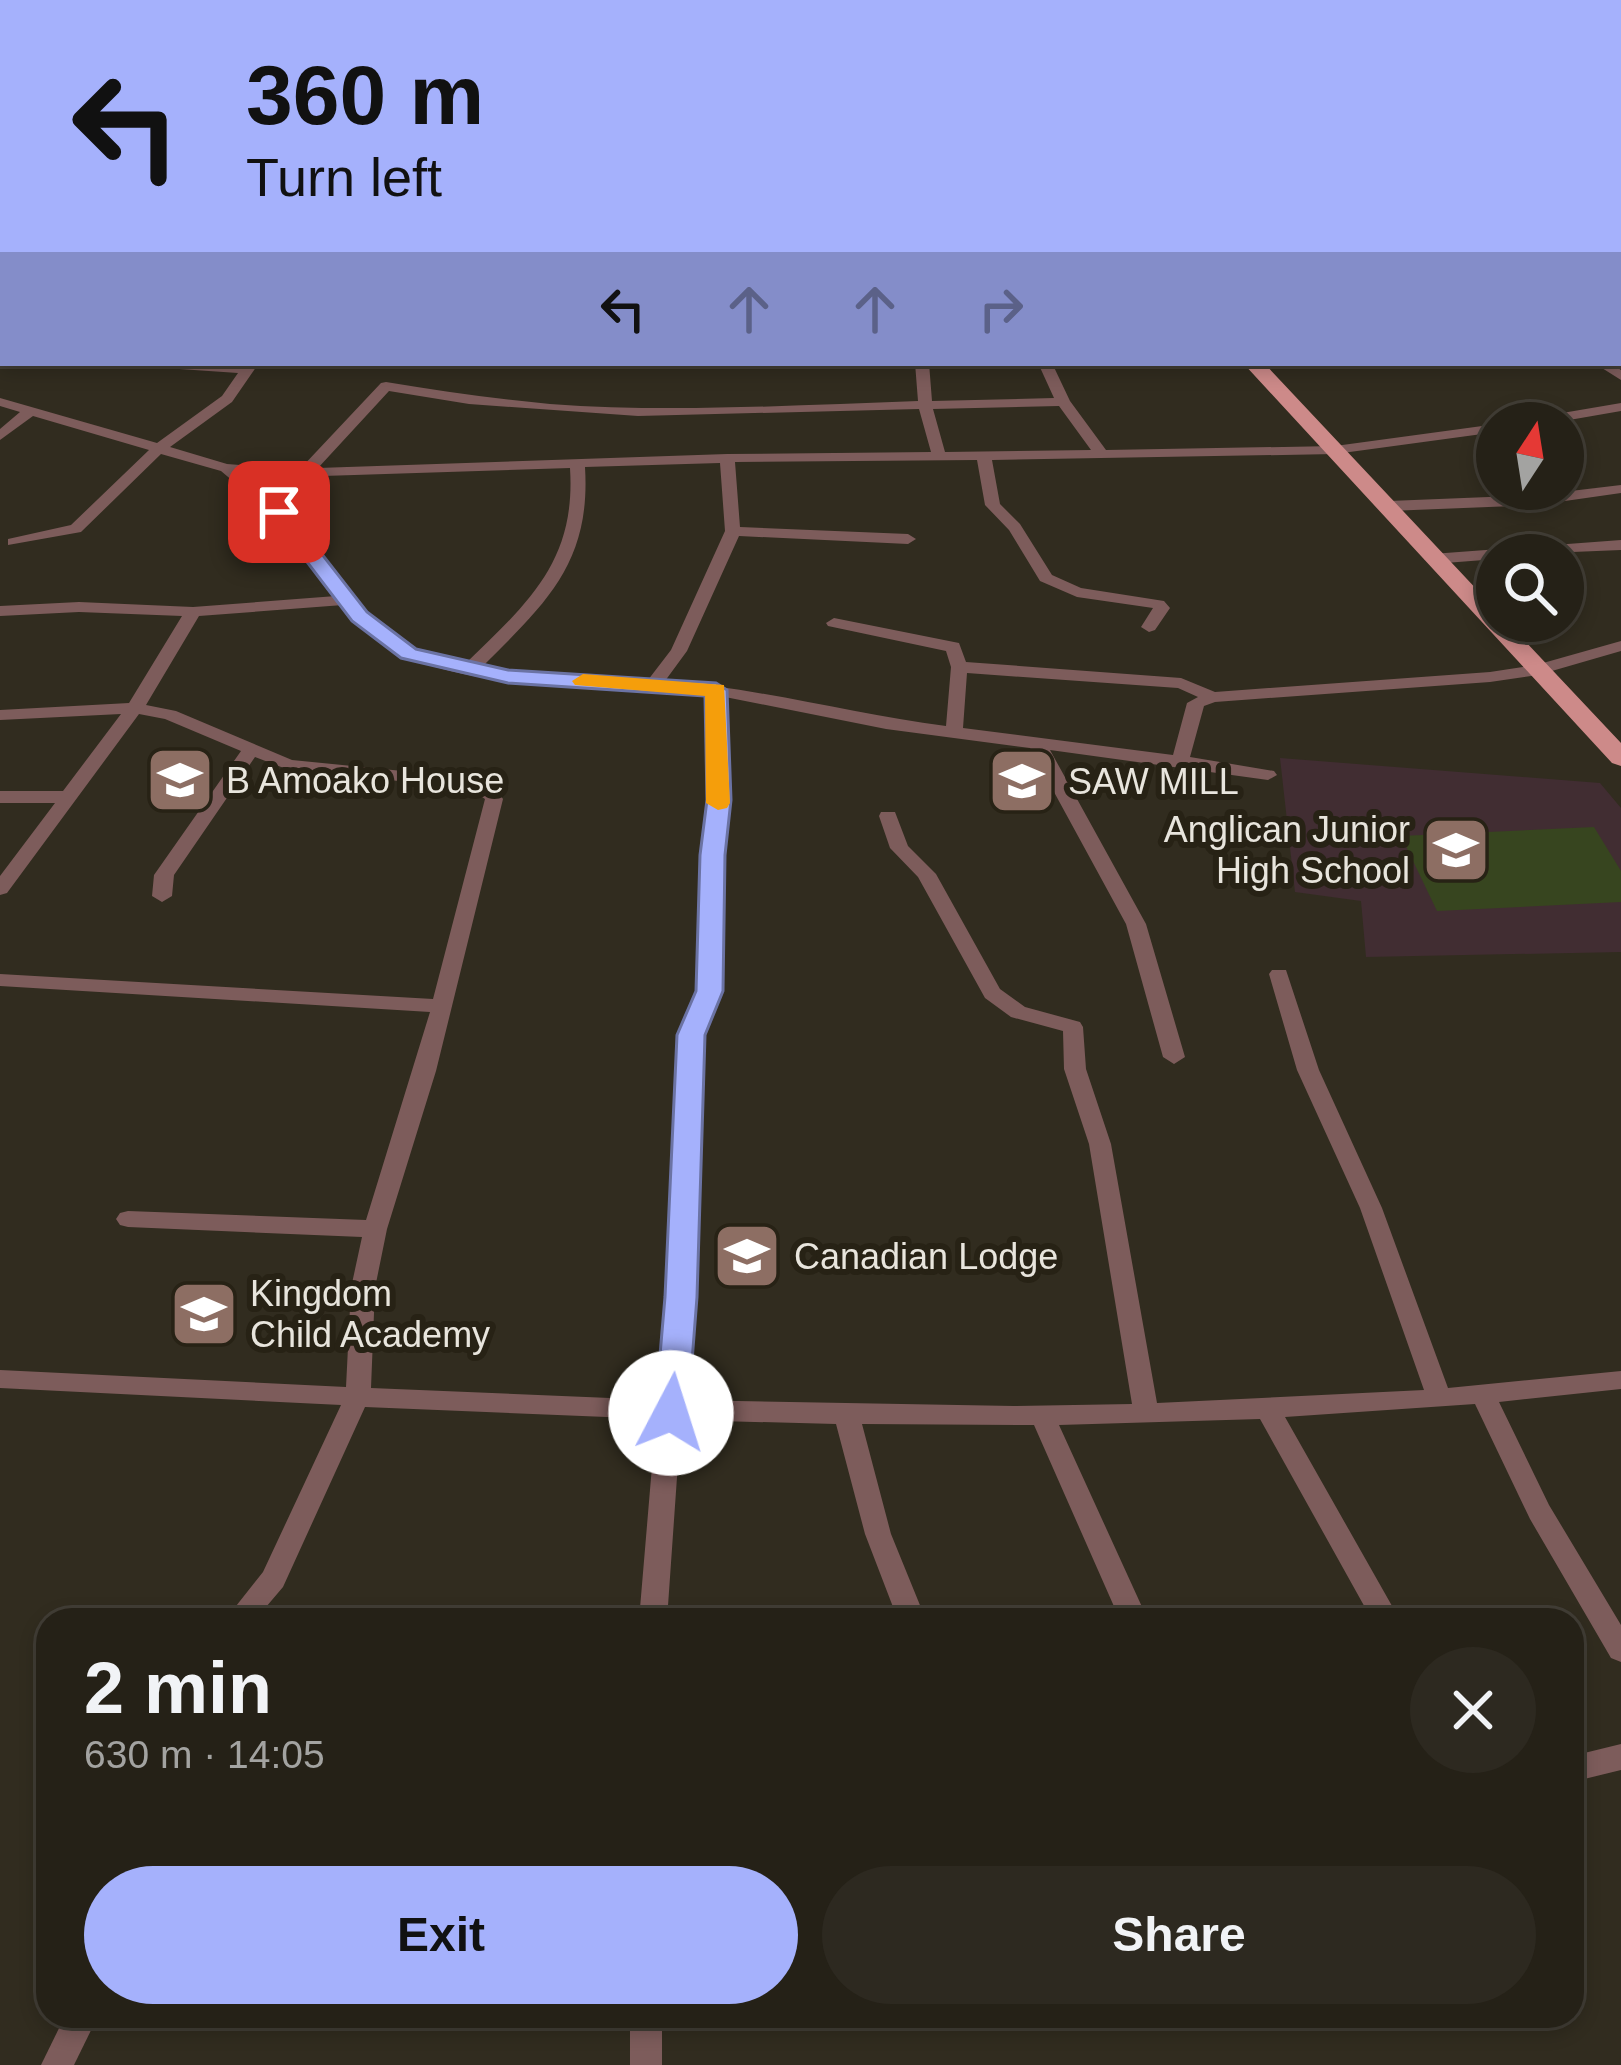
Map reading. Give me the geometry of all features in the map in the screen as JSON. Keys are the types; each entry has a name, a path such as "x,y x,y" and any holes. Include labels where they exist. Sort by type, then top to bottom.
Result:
{"main road":[{"path":"1256,366 1621,758"}],"street":[{"path":"13,542 76,529 158,449 227,399 249,366"},
{"path":"922,366 925,404 939,456"},
{"path":"1046,366 1063,402 1103,456"},
{"path":"306,472 389,380 489,402 574,408 799,410 1063,402"},
{"path":"0,402 226,468 306,472 727,458 1335,450 1476,431"},
{"path":"1584,413 1621,407"},
{"path":"0,436 32,410"},
{"path":"984,456 993,506 1015,527 1046,578 1065,589 1158,604 1162,608 1148,627"},
{"path":"655,683 679,651 733,531 727,458"},
{"path":"470,670 536,602 575,543 582,494 577,462"},
{"path":"226,468 290,521 348,600 380,634 409,653 470,670 716,690 954,733 1268,775"},
{"path":"1389,506 1537,500 1621,488"},
{"path":"733,531 908,539"},
{"path":"1432,559 1621,545"},
{"path":"0,611 79,607 193,612 348,600"},
{"path":"0,890 135,707 193,612"},
{"path":"834,622 952,647 959,667 954,733"},
{"path":"1180,761 1196,703 1213,697 1538,670 1621,646"},
{"path":"959,667 1181,683 1213,697"},
{"path":"654,1608 681,1297 691,1035 710,991 712,855 719,800 716,690"},
{"path":"0,715 135,707 170,715 289,765 473,783 487,789 494,799 376,1228 363,1288 358,1395 273,1579 249,1608"},
{"path":"1038,745 1136,924 1174,1057"},
{"path":"162,896 164,875 252,749"},
{"path":"0,796 68,797"},
{"path":"888,816 899,848 926,874 992,993 1018,1012 1073,1027 1075,1069 1100,1144 1147,1414"},
{"path":"1279,974 1308,1070 1371,1208 1439,1400"},
{"path":"0,980 440,1006"},
{"path":"128,1219 376,1228"},
{"path":"0,1379 671,1413 1042,1418 1439,1400 1621,1380"},
{"path":"1484,1396 1539,1511 1621,1650"},
{"path":"1267,1409 1379,1608"},
{"path":"847,1416 878,1534 907,1608"},
{"path":"1042,1418 1129,1608"},
{"path":"1584,1766 1621,1757"},
{"path":"57,2065 76,2028"},
{"path":"646,2028 646,2065"}],"shaded area":[{"name":"Anglican Junior High School","path":"1280,758 1600,783 1621,808 1621,952 1366,957 1361,901 1295,892"}],"green space":[{"path":"1594,827 1621,871 1621,902 1437,911 1401,836"}],"slow traffic":[{"path":"583,681 716,690 718,803"}],"place":[{"name":"B Amoako House","path":"180,780"},
{"name":"SAW MILL","path":"1022,781"},
{"name":"Anglican Junior High School","path":"1456,850"},
{"name":"Canadian Lodge","path":"747,1256"},
{"name":"Kingdom Child Academy","path":"204,1314"}],"route":[{"path":"279,512 313,550 360,617 409,653 451,667 508,676 716,690 719,800 712,855 710,991 692,1024 681,1297 671,1413"}]}
